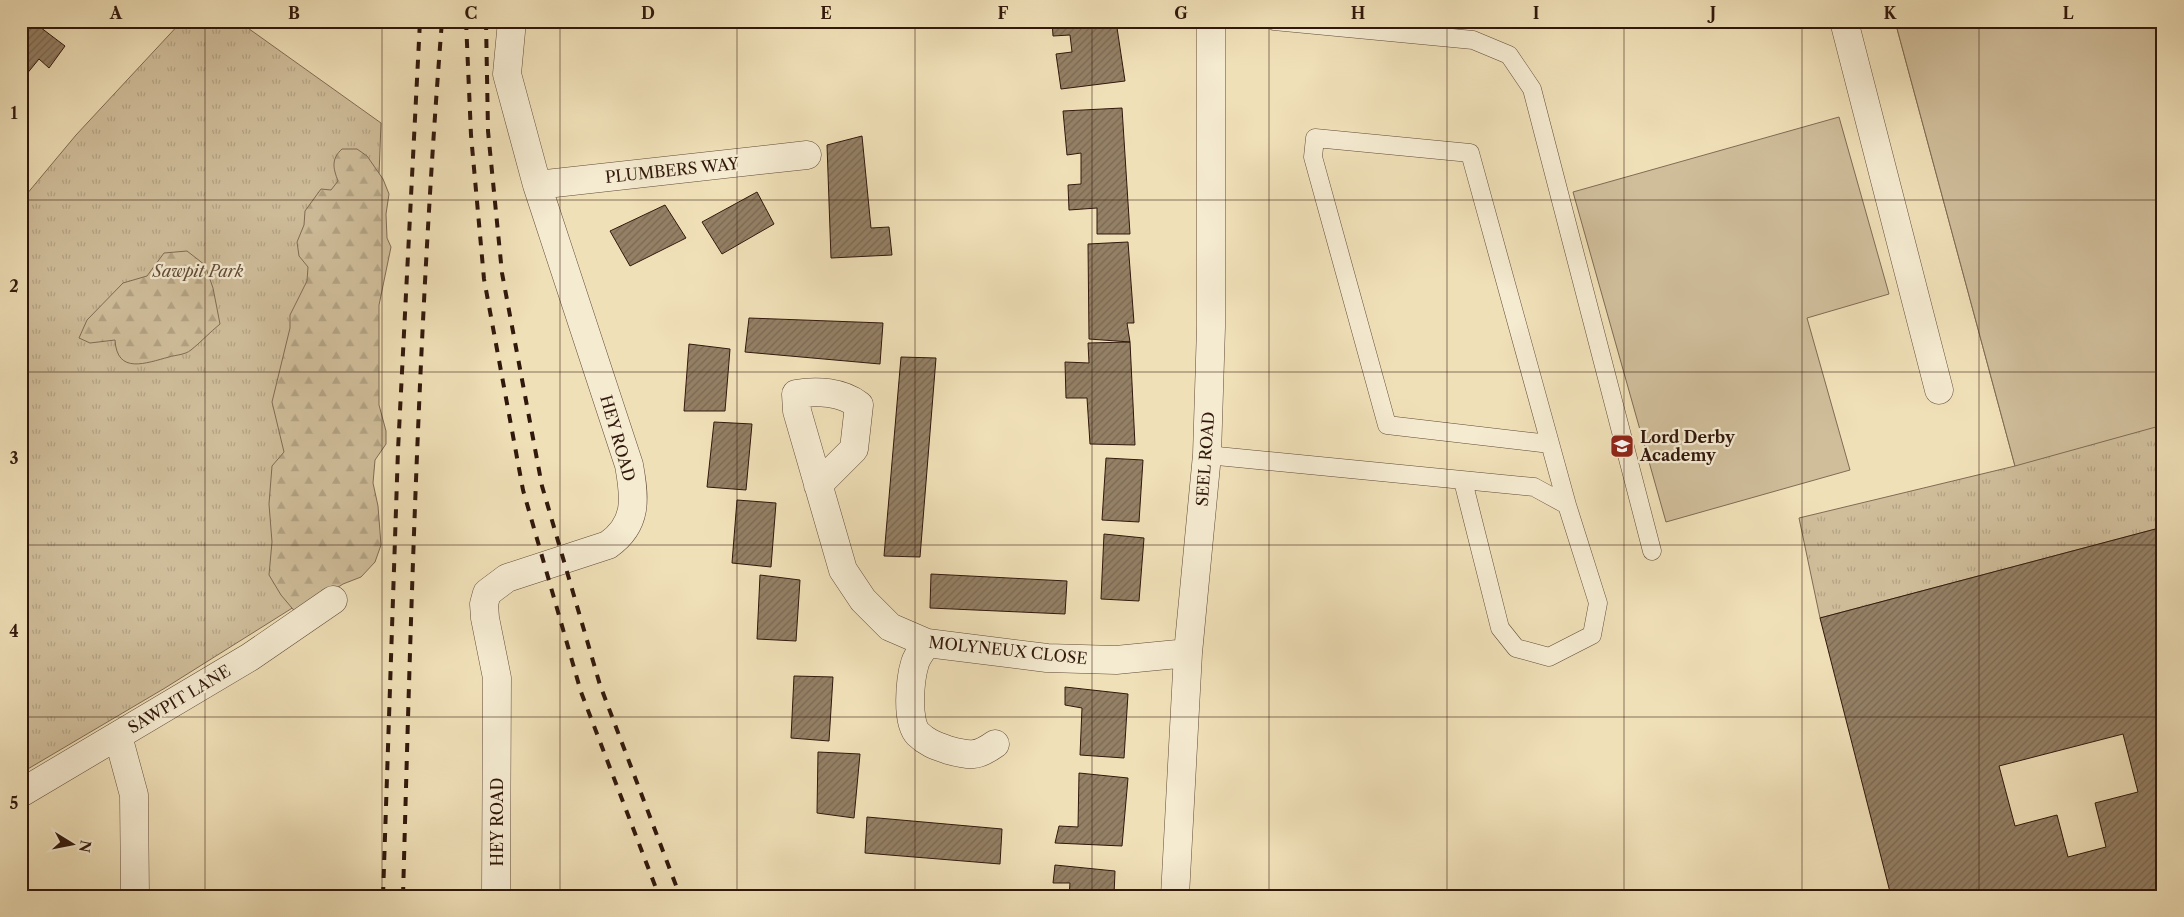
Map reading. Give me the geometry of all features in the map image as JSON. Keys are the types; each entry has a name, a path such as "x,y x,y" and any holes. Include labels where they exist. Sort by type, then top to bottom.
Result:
{"street":[{"name":"HEY ROAD","path":"496,896 497,678 484,604 488,594 507,578 608,545 620,537 633,510 633,489 629,465 537,185 507,74 512,21"},
{"name":"SEEL ROAD","path":"1175,896 1188,653 1207,455 1211,327 1211,21"},
{"path":"1844,21 1939,390"},
{"name":"PLUMBERS WAY","path":"537,185 808,155"},
{"name":"MOLYNEUX CLOSE","path":"818,485 854,449 859,404 848,396 806,392 796,394 796,411 843,570 863,600 890,627 927,643 1047,658 1116,660 1188,653"},
{"name":"SAWPIT LANE","path":"21,793 250,657 333,600"},
{"path":"927,643 915,662 912,680 910,712 916,733 932,744 958,753 980,754 995,744"},
{"path":"118,736 134,795 135,896"}],"lane":[{"path":"1274,21 1473,40 1509,54 1532,89 1652,551"},
{"path":"1462,481 1500,628 1516,648 1549,657 1592,635 1598,603 1567,505 1470,152 1315,138 1313,157 1387,424 1550,444"},
{"path":"1207,455 1534,487 1567,505"}],"green space":[{"name":"Sawpit Park","path":"182,21 238,21 381,123 364,563 165,688 21,773 21,201 76,135"},
{"path":"1895,21 2163,21 2163,527 1820,618 1799,518 2015,466"},
{"path":"1895,21 2163,21 2163,425 2015,466"},
{"path":"1839,117 1889,294 1807,318 1850,470 1666,522 1573,192"},
{"path":"342,149 357,149 367,156 383,179 389,194 386,214 387,238 391,247 379,305 379,405 386,431 386,444 375,460 373,483 378,506 381,545 375,562 361,577 343,584 297,614 281,595 269,575 272,542 269,504 272,466 284,452 272,402 290,328 290,315 307,281 308,267 299,256 297,242 304,225 305,211 321,189 331,190 338,181 334,164 336,156"},
{"path":"187,251 205,265 213,288 220,324 189,352 151,362 134,364 121,358 117,351 115,340 90,343 79,338 87,320 123,283 147,276 164,253"}],"building":[{"path":"21,21 32,21 65,46 49,68 39,59 21,81"},
{"path":"1052,21 1116,21 1125,81 1061,89 1056,54 1072,52 1070,35 1053,36"},
{"path":"1122,108 1130,234 1097,234 1097,208 1069,210 1068,185 1081,184 1081,153 1067,155 1063,111"},
{"path":"862,136 871,228 889,227 892,255 831,258 827,145"},
{"path":"757,192 774,224 722,254 702,222"},
{"path":"665,205 686,238 630,266 610,231"},
{"path":"1128,242 1134,323 1127,323 1130,342 1089,339 1088,244"},
{"path":"749,318 883,323 880,364 745,352"},
{"path":"1130,342 1135,445 1090,444 1087,398 1066,398 1065,362 1089,363 1088,343"},
{"path":"689,344 730,349 725,411 684,411"},
{"path":"901,357 936,358 920,557 884,556"},
{"path":"714,422 752,424 746,490 707,487"},
{"path":"1106,458 1143,460 1139,522 1102,520"},
{"path":"737,500 776,503 771,567 732,563"},
{"path":"2163,527 2163,896 1891,896 1820,618","holes":["2123,734 2138,792 2095,803 2106,847 2068,857 2057,815 2015,826 1999,766"]},
{"path":"1104,534 1144,538 1139,601 1101,599"},
{"path":"931,574 1067,581 1065,614 930,608"},
{"path":"760,575 800,580 796,641 757,639"},
{"path":"794,676 833,677 829,741 791,738"},
{"path":"1065,687 1128,694 1124,758 1080,755 1082,708 1065,705"},
{"path":"818,752 860,754 854,818 817,813"},
{"path":"1079,773 1128,778 1122,846 1055,843 1059,826 1078,827"},
{"path":"867,817 1002,829 1000,864 865,853"},
{"path":"1055,865 1115,871 1114,896 1069,896 1070,883 1053,883"}],"railway":[{"path":"383,896 398,450 420,21"},
{"path":"403,896 422,349 427,239 442,21"},
{"path":"466,21 471,135 484,279 523,490 581,692 659,896"},
{"path":"486,21 488,131 502,273 542,486 600,685 680,896"}],"place":[{"name":"Lord Derby Academy","path":"1622,446"}]}
